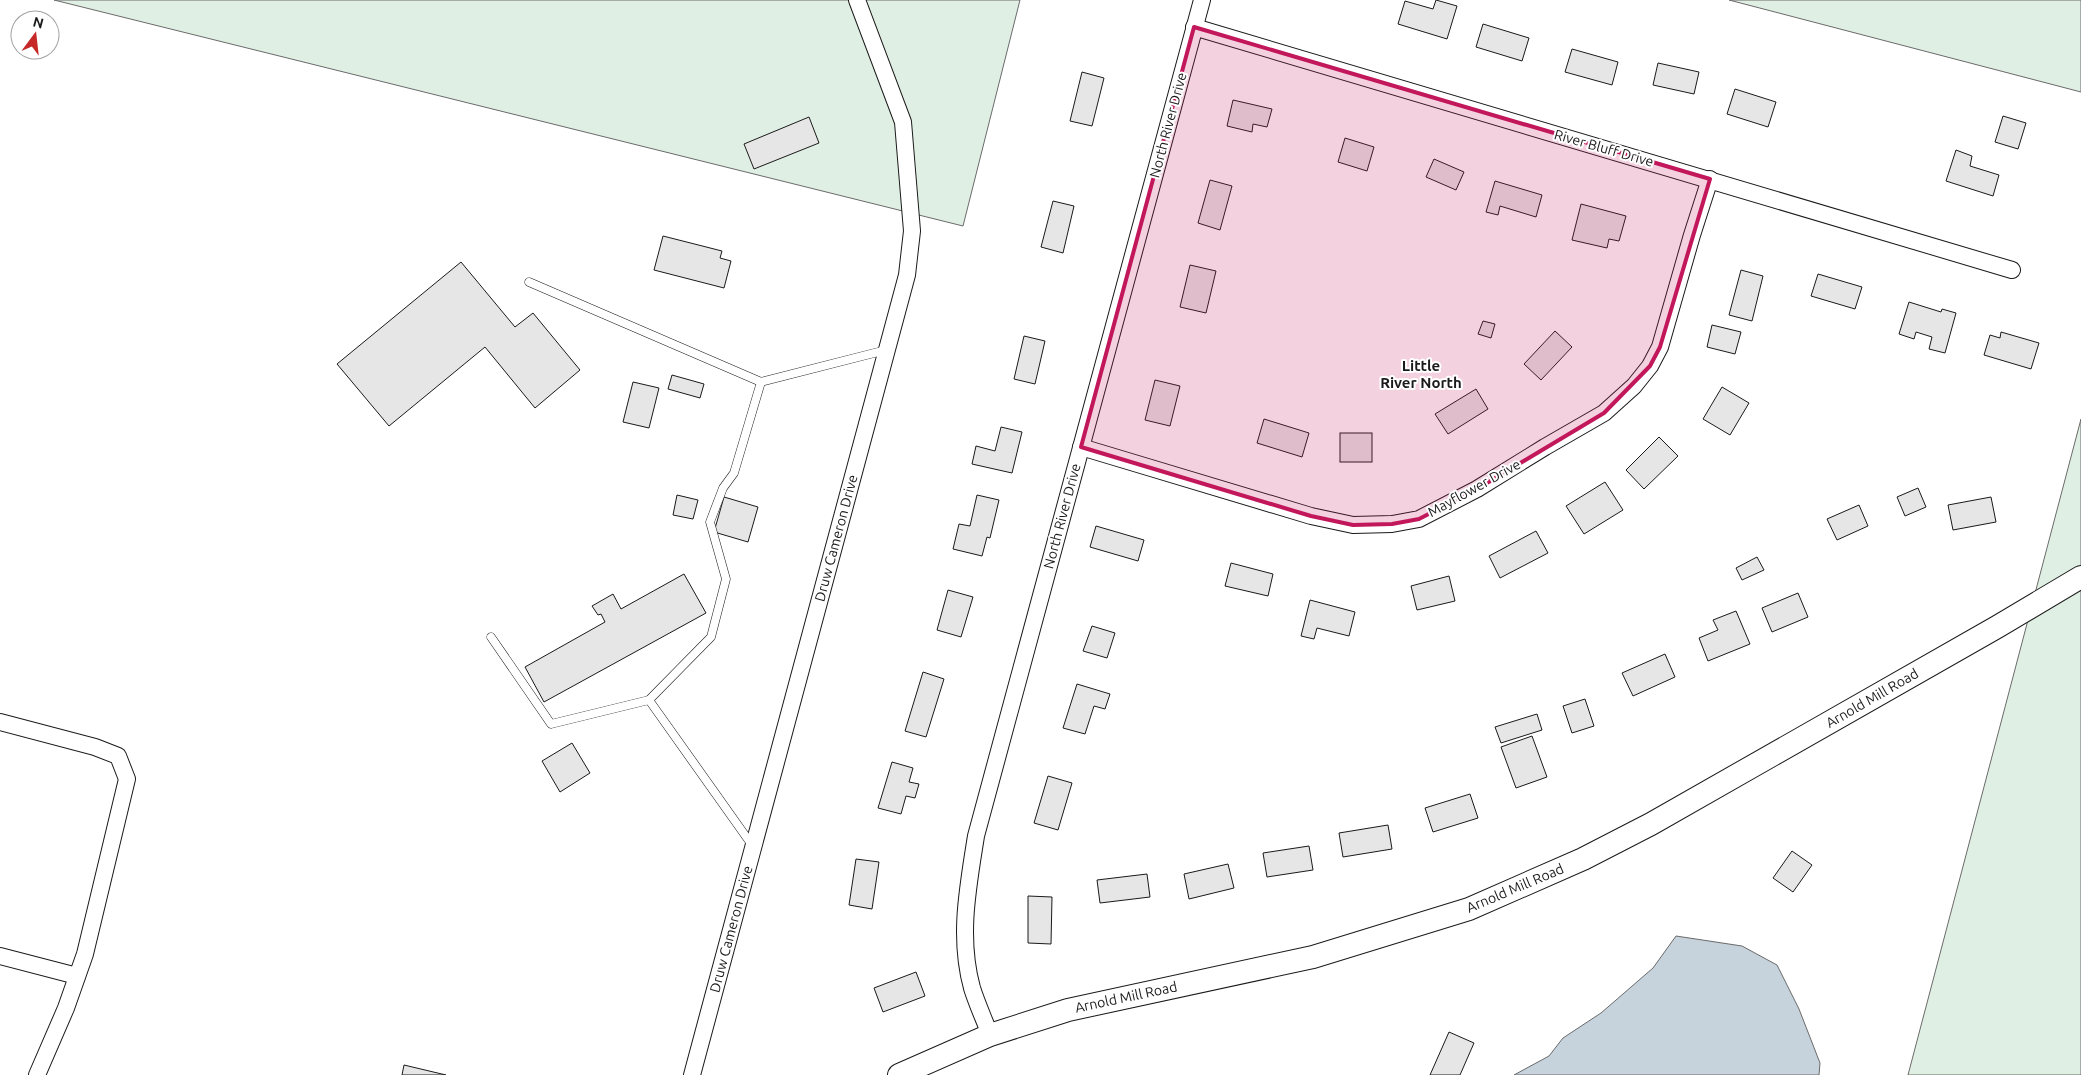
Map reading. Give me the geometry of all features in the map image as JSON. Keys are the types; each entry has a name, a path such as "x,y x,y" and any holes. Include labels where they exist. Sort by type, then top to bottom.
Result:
{"main road":[{"name":"Arnold Mill Road","path":"899,1075 990,1035 1068,1010 1313,956 1469,909 1583,859 1651,824 2081,577"}],"street":[{"name":"Druw Cameron Drive","path":"692,1075 907,275 912,231 903,122 857,0"},
{"name":"North River Drive","path":"990,1035 972,988 966,955 964,928 967,888 976,836 1202,0"},
{"name":"River Bluff Drive","path":"1194,27 2012,270"},
{"name":"Mayflower Drive","path":"1081,447 1311,516 1353,525 1392,524 1419,518 1477,489 1545,447 1604,414 1634,386 1650,366 1660,347 1710,179"},
{"path":"0,722 95,747 118,756 126,779 85,954 66,1008 36,1075"},
{"path":"0,956 77,976"}],"lane":[{"path":"529,282 761,382 887,349"},
{"path":"491,637 551,724 650,700 711,637 726,579 710,522 724,488 734,473 761,382"},
{"path":"650,700 754,847"}],"highlighted area":[{"path":"1194,27 1710,179 1660,347 1650,366 1604,413 1477,489 1419,519 1392,524 1353,525 1311,516 1081,447"}],"green space":[{"path":"54,0 1020,0 963,226"},
{"path":"1729,0 2081,0 2081,92"},
{"path":"2081,419 2081,1075 1908,1075"}],"shaded area":[{"path":"1676,936 1742,946 1777,965 1799,1009 1820,1063 1819,1075 1514,1075 1549,1056 1563,1038 1601,1013 1653,968"}],"building":[{"path":"1436,0 1457,6 1447,39 1398,24 1405,1 1433,9"},
{"path":"1483,24 1529,38 1522,61 1476,47"},
{"path":"1572,49 1618,62 1612,85 1565,72"},
{"path":"1658,63 1699,72 1694,94 1653,85"},
{"path":"1082,72 1104,78 1092,126 1070,121"},
{"path":"1735,89 1776,102 1768,127 1727,114"},
{"path":"1233,100 1272,109 1267,127 1253,124 1252,132 1227,126"},
{"path":"2003,116 2026,123 2018,149 1995,142"},
{"path":"809,117 819,143 754,169 744,144"},
{"path":"1345,138 1374,147 1367,171 1338,162"},
{"path":"1956,150 1972,156 1970,166 1999,175 1993,196 1946,181"},
{"path":"1434,159 1464,172 1456,190 1426,177"},
{"path":"1210,180 1232,186 1220,230 1198,223"},
{"path":"1495,181 1542,195 1536,217 1500,206 1498,215 1486,212"},
{"path":"1053,201 1074,206 1063,253 1041,247"},
{"path":"1581,204 1626,216 1619,241 1609,239 1607,248 1572,240"},
{"path":"663,236 722,251 720,258 731,261 724,288 654,270"},
{"path":"461,262 515,327 533,313 580,370 535,408 485,347 389,426 337,364"},
{"path":"1190,265 1216,271 1206,313 1180,307"},
{"path":"1741,270 1763,276 1752,321 1729,315"},
{"path":"1818,274 1862,287 1855,309 1811,296"},
{"path":"1909,302 1941,312 1942,309 1956,313 1945,353 1929,349 1932,337 1916,332 1914,339 1899,334"},
{"path":"1483,321 1495,324 1491,338 1478,334"},
{"path":"1712,325 1741,332 1735,354 1707,347"},
{"path":"1555,331 1572,347 1541,380 1524,364"},
{"path":"2001,332 2039,343 2031,369 1984,355 1990,335 2000,338"},
{"path":"1024,336 1045,341 1035,384 1014,379"},
{"path":"672,375 704,384 700,398 668,389"},
{"path":"1155,380 1180,386 1170,426 1145,420"},
{"path":"633,382 659,388 649,428 623,422"},
{"path":"1722,387 1749,403 1730,435 1703,419"},
{"path":"1476,389 1488,409 1448,434 1435,414"},
{"path":"1264,419 1309,433 1302,457 1257,443"},
{"path":"1001,427 1022,432 1012,473 972,464 976,446 995,451"},
{"path":"1340,433 1372,433 1372,462 1340,462"},
{"path":"1659,437 1678,456 1644,489 1626,470"},
{"path":"1605,482 1623,510 1584,534 1566,506"},
{"path":"1918,488 1926,507 1905,516 1897,497"},
{"path":"677,495 698,500 693,519 673,515"},
{"path":"977,495 999,500 990,538 987,537 982,556 953,549 959,524 970,526"},
{"path":"724,497 758,507 748,542 714,532"},
{"path":"1991,497 1996,522 1953,530 1948,505"},
{"path":"1859,505 1868,526 1837,540 1827,519"},
{"path":"1096,526 1144,540 1138,561 1090,547"},
{"path":"1536,531 1548,553 1500,578 1489,556"},
{"path":"1757,557 1764,570 1742,580 1736,568"},
{"path":"1231,563 1273,574 1268,596 1225,586"},
{"path":"684,574 706,613 544,702 525,667 605,622 601,614 598,615 592,606 613,594 621,609"},
{"path":"1449,576 1455,601 1417,610 1411,586"},
{"path":"948,590 973,597 961,637 937,630"},
{"path":"1798,593 1808,617 1772,632 1762,608"},
{"path":"1310,600 1355,612 1349,636 1317,628 1314,639 1301,636"},
{"path":"1736,611 1750,644 1708,661 1699,638 1718,630 1713,620"},
{"path":"1092,626 1115,633 1107,658 1083,651"},
{"path":"1665,654 1675,677 1633,696 1622,673"},
{"path":"923,672 944,679 926,737 905,731"},
{"path":"1077,684 1110,694 1105,709 1094,706 1085,734 1063,728"},
{"path":"1585,699 1594,726 1572,733 1563,706"},
{"path":"1537,714 1542,730 1501,743 1495,727"},
{"path":"1532,736 1547,777 1516,788 1501,747"},
{"path":"572,743 590,773 560,792 542,761"},
{"path":"892,762 913,768 909,782 919,784 915,798 906,796 901,814 878,808"},
{"path":"1048,776 1072,783 1058,830 1034,823"},
{"path":"1470,794 1478,818 1433,832 1425,808"},
{"path":"1388,825 1392,849 1343,857 1339,833"},
{"path":"1309,846 1313,870 1267,877 1263,853"},
{"path":"1792,851 1812,865 1793,892 1773,878"},
{"path":"856,859 879,862 872,909 849,905"},
{"path":"1228,864 1234,888 1189,899 1184,874"},
{"path":"1147,874 1150,897 1100,903 1097,880"},
{"path":"1028,896 1052,897 1051,944 1028,943"},
{"path":"916,972 925,996 883,1012 874,988"},
{"path":"1449,1032 1474,1043 1460,1075 1430,1075"},
{"path":"404,1065 446,1075 402,1075"}],"district":[{"name":"Little River North","path":"1421,374"}]}
